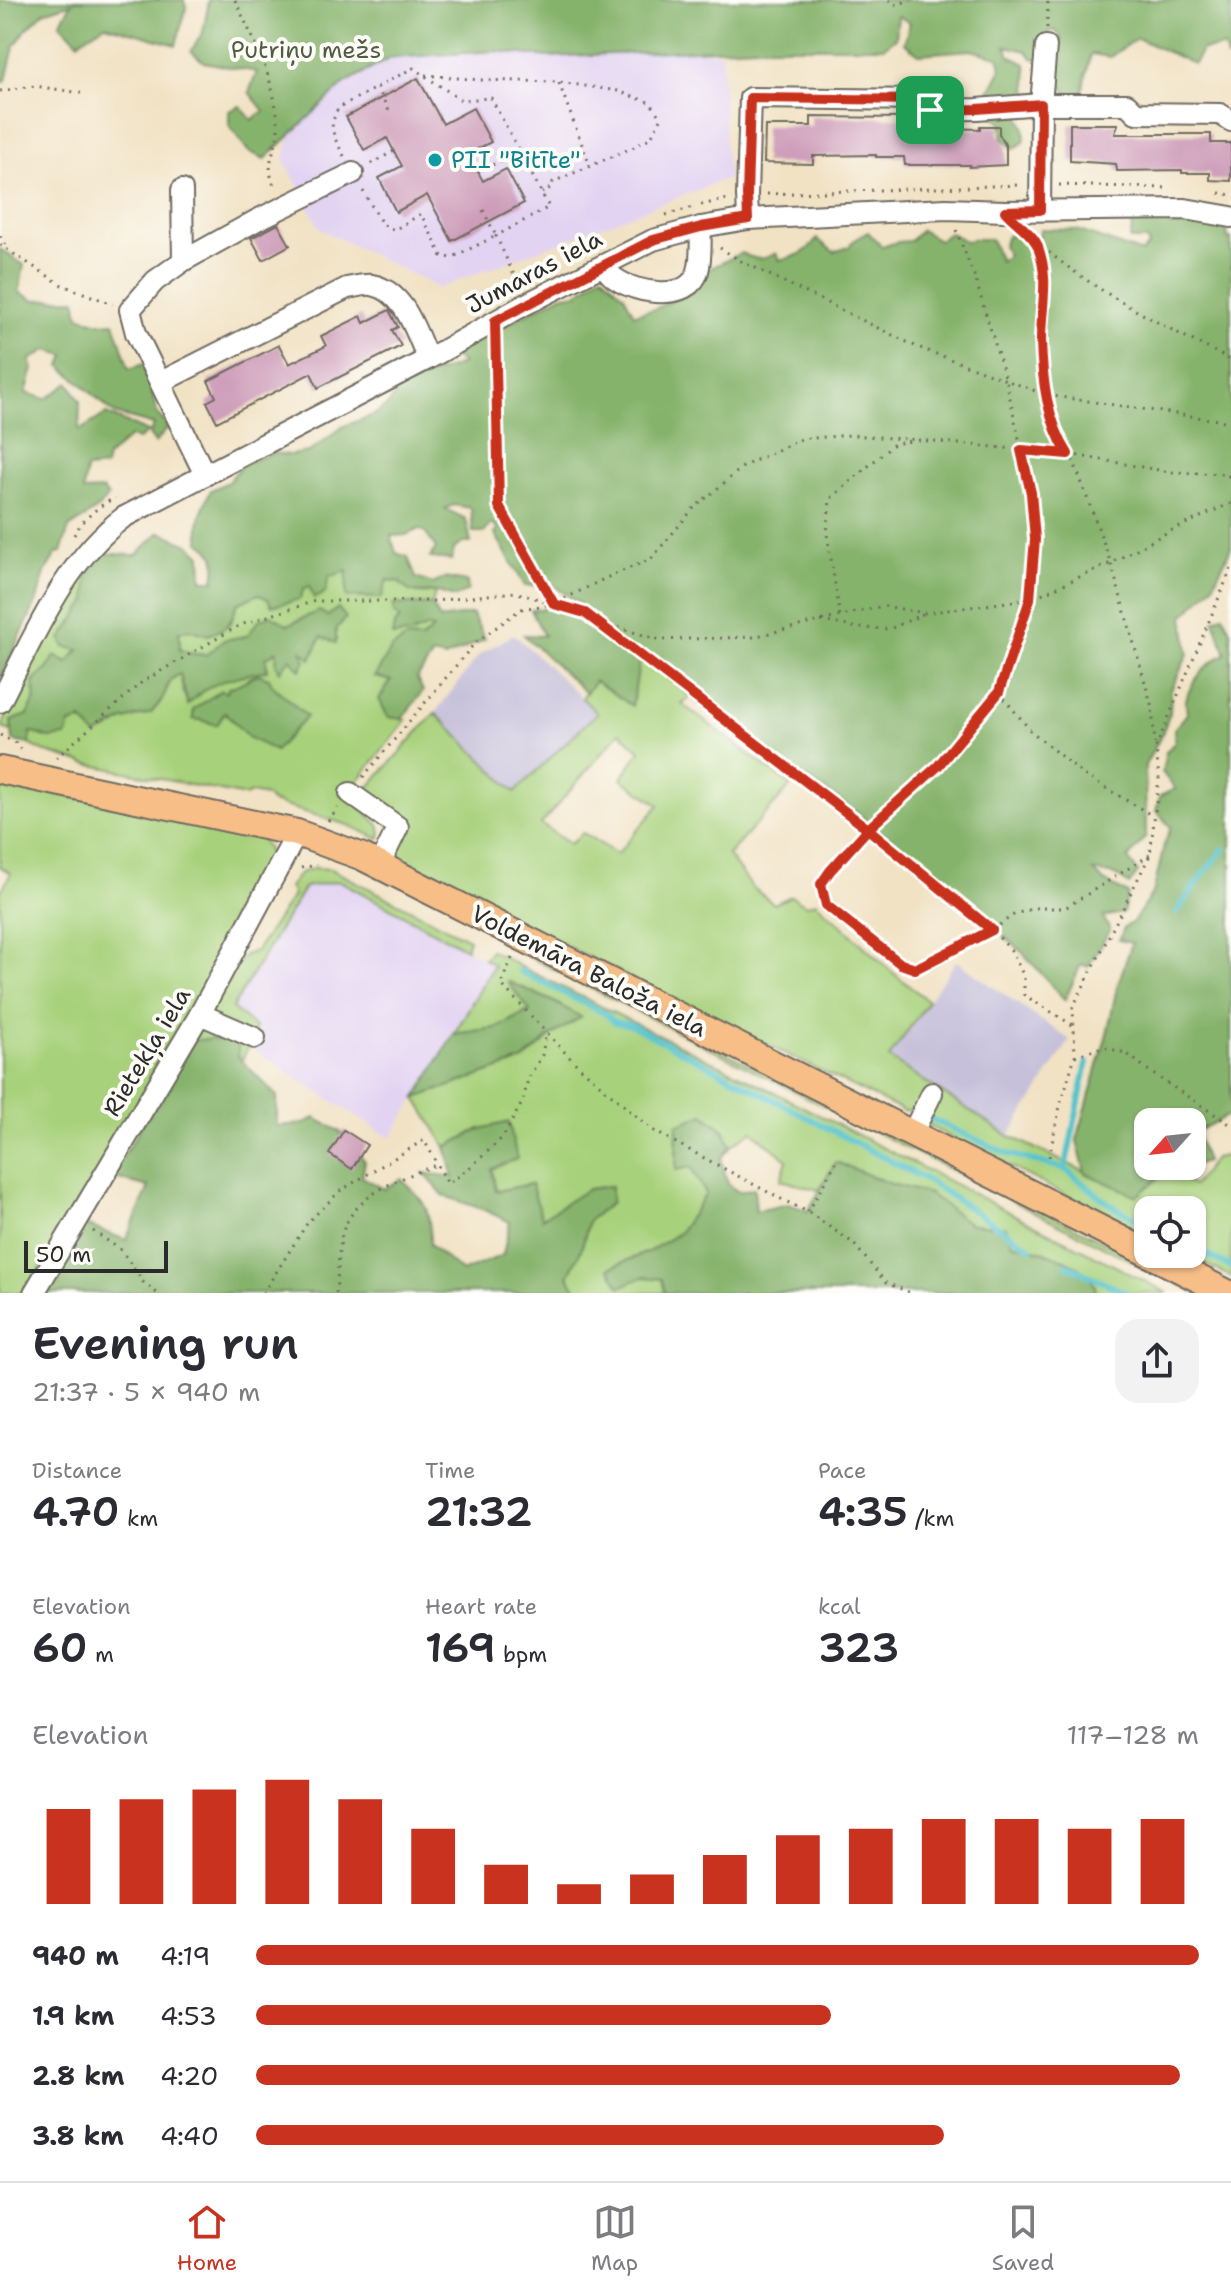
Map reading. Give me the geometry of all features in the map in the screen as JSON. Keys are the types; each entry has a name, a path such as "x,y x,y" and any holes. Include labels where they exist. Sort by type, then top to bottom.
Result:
{"main road":[{"name":"Voldemāra Baloža iela","path":"0,770 297,833 363,857 1134,1246"},
{"name":"Voldemāra Baloža iela","path":"1177,1268 1227,1293"}],"street":[{"path":"1040,210 1041,104 1046,46"},
{"path":"748,219 750,98 924,100 930,110 1041,104 1127,104 1136,113 1220,114 1231,121"},
{"path":"205,475 136,333 130,310 155,281 183,261 353,173"},
{"path":"182,190 183,261"},
{"name":"Jumaras iela","path":"0,702 69,576 103,533 124,517 653,240 701,236 748,219 946,209 1185,209 1231,217"},
{"path":"603,266 615,279 639,289 655,293 677,291 690,284 698,273 701,236"},
{"path":"161,382 347,288 369,285 386,289 395,296 407,313 428,359"},
{"path":"350,793 398,827 379,866"},
{"name":"Rietekļa iela","path":"34,1293 200,1014 297,833"},
{"path":"200,1014 255,1038"},
{"path":"912,1134 932,1093"}],"path":[{"path":"235,0 269,73 278,126 269,177 285,206"},
{"path":"889,0 895,5 911,0"},
{"path":"1046,46 1048,0"},
{"path":"413,68 422,74 461,100 491,98 549,207 451,258 442,256 421,214 394,230 382,224 334,137 332,123 338,108 413,68"},
{"path":"422,74 480,80 559,82 618,91 651,103 661,119 651,137 553,182 552,187 542,193"},
{"path":"559,82 590,166"},
{"path":"0,91 35,86 81,93"},
{"path":"377,87 390,113"},
{"path":"353,173 394,151"},
{"path":"478,172 520,151"},
{"path":"481,206 519,286"},
{"path":"946,209 975,278 1006,380 1031,493 1035,539 1030,599 999,692 938,766 868,829 830,871 821,884 826,905 901,964 915,969 992,930 1015,914 1035,908 1065,908 1150,855"},
{"path":"1005,211 1037,243 1079,275 1167,328 1231,360"},
{"path":"0,236 9,250"},
{"path":"701,236 741,261 915,346 1046,395 1231,422"},
{"path":"1037,243 1046,278 1041,339 1046,395 1058,437 1074,462 1111,563 1152,707 1159,778 1150,855 1073,1007 1075,1056 1049,1157"},
{"path":"0,245 62,285 130,310"},
{"path":"495,321 499,506 554,604"},
{"path":"350,793 475,643 521,609 554,604 651,559 693,509 744,466 801,439 851,435 918,440 1068,454 1170,472 1224,474 1231,477"},
{"path":"840,616 827,534 830,499 894,444 918,440"},
{"path":"821,621 859,628 890,629 925,613 1030,599 1111,563 1231,503"},
{"path":"1156,747 1231,569"},
{"path":"53,761 142,682 240,625 315,601 435,601 515,592 660,640 753,637 883,606 925,613"},
{"path":"585,613 868,829 992,930 1012,951 1024,977 1024,995 1074,1026"},
{"path":"999,692 1030,730 1082,774 1153,816"},
{"path":"274,880 286,886 303,867 324,864"},
{"path":"513,955 501,984 574,1062 652,1130 808,1212 853,1243 886,1283 911,1293"},
{"path":"263,1293 308,1222 340,1191 424,1140 448,1184 473,1165 503,1137 523,1101 528,1079 542,1055 546,1032"},
{"path":"1075,1056 1103,1047 1126,1053 1231,1125"},
{"path":"808,1212 836,1162"},
{"path":"336,1293 343,1231 359,1205 395,1180 438,1164"},
{"path":"90,1229 121,1250 143,1282 157,1293"}],"shaded area":[{"path":"377,15 722,53 729,178 439,288 320,229 284,159 294,114"},
{"path":"514,634 598,713 515,792 435,713 479,655"},
{"path":"339,881 494,964 390,1138 249,1047 256,1028 232,1008 305,887"},
{"path":"956,961 1070,1040 1009,1136 889,1057"}],"green space":[{"name":"Putriņu mežs","path":"0,0 184,0 186,8 176,45 105,25 78,42 60,23 72,3 44,12 14,47 6,80 0,83"},
{"name":"Putriņu mežs","path":"209,0 1231,0 1231,57 1227,58 1224,47 1202,50 1194,64 1137,38 1110,57 1091,54 1081,97 1072,100 1055,69 1044,62 1048,49 1062,39 1055,30 1047,33 1040,60 1032,58 1027,51 1006,46 1010,56 1026,64 1028,102 1018,114 1024,127 1025,141 1014,149 1003,139 1001,121 986,111 987,96 1000,71 998,57 971,50 919,54 904,43 910,23 898,16 896,38 884,47 757,47 548,57 496,51 391,58 345,83 265,159 248,151 229,125 229,111 240,106 252,120 264,111 249,92 257,72 204,62 191,51 203,32"},
{"path":"1134,217 1161,217 1171,226 1226,224 1228,239 1231,238 1231,548 1212,587 1184,616 1188,654 1171,690 1170,713 1145,765 1146,836 1128,859 1138,872 1129,885 1116,875 1093,871 1128,894 1123,913 1103,917 1110,930 1088,967 1081,964 1065,1000 1022,952 858,813 697,702 641,652 632,706 595,681 586,693 524,635 544,636 531,610 580,604 554,586 525,586 495,534 498,528 490,524 485,532 473,532 471,508 453,505 445,509 466,519 471,543 463,543 454,549 452,560 430,558 436,548 419,529 406,535 391,536 396,553 408,557 416,578 433,584 445,578 467,582 468,590 456,597 436,592 412,592 399,582 387,580 382,598 346,597 347,571 329,577 325,593 314,598 309,586 303,590 300,599 272,606 268,599 258,594 237,604 228,624 222,629 208,635 190,629 179,632 180,650 206,655 224,640 247,636 259,620 271,615 288,625 319,611 328,616 338,608 346,618 336,629 336,643 321,637 311,659 301,650 305,661 300,670 290,658 280,671 276,664 277,651 266,658 267,670 214,685 188,705 180,674 170,680 162,700 151,713 124,720 96,736 82,720 70,724 66,736 49,738 31,732 29,744 13,741 11,721 28,715 36,697 33,682 48,668 55,656 67,663 79,650 65,647 61,639 87,601 87,570 98,553 136,555 160,532 189,544 201,555 202,580 214,580 215,558 200,542 201,516 211,490 228,482 243,464 273,453 290,455 309,452 344,426 374,415 388,405 399,388 463,363 450,355 562,295 577,294 602,274 624,295 634,314 655,309 692,291 705,271 741,253 759,259 776,253 779,260 801,254 817,239 834,252 849,247 868,232 882,247 910,241 921,230 939,240 950,233 967,242 991,239 1000,261 1008,256 1003,246 1007,236 1029,232 1039,239 1040,229 1077,230 1142,253 1149,245 1146,240 1130,240"},
{"path":"0,249 24,265 19,292 34,300 76,299 79,316 99,323 114,322 129,369 144,364 157,413 169,427 155,443 149,435 154,425 115,414 61,366 65,355 47,350 30,360 33,369 26,393 46,399 69,383 80,401 79,431 106,414 148,432 139,439 130,437 107,457 105,467 86,469 83,491 103,490 108,497 96,510 69,528 61,552 56,554 46,570 36,603 0,679"},
{"path":"87,570 87,601 72,621 65,647 80,649 67,663 55,657 33,682 36,697 28,715 11,721 12,731 2,728 38,649"},
{"path":"348,571 346,597 384,586 386,579 400,582 416,593 435,592 432,605 394,606 411,634 424,628 433,629 375,677 392,681 402,719 406,720 347,795 379,825 379,839 348,825 271,802 266,796 251,793 245,796 87,764 29,744 31,732 49,738 77,722 108,730 124,720 151,713 162,700 171,680 180,673 188,704 200,691 278,650 301,649 318,641 328,616 319,611 288,625 259,620 247,636 224,640 206,655 180,650 179,632 190,629 208,635 231,623 237,604 258,594 268,599 303,590 309,585 314,598 329,577"},
{"path":"393,605 432,605 440,619 472,614 485,639 445,658 433,655 417,678 423,691 402,719 388,717 379,699 391,681 375,676 391,649 407,638 422,639 433,629 428,627 411,634 392,636 394,625 400,619 394,613"},
{"path":"1223,615 1231,631 1231,1114 1206,1127 1206,1108 1134,1108 1134,1180 1156,1180 1137,1196 1085,1173 1077,1140 1117,987 1132,943 1119,940 1124,928 1134,921 1154,890 1171,827 1156,811 1160,796 1175,789 1162,772 1166,752 1175,742 1174,729 1187,714 1188,693 1196,679 1207,666 1226,654 1214,620"},
{"path":"640,651 690,696 682,704 791,786 728,855 752,887 774,904 791,896 806,905 816,902 928,1001 889,1058 1009,1136 1136,1196 1134,1229 938,1131 929,1125 927,1118 917,1108 905,1112 395,859 394,848 410,824 367,789 435,713 515,792 597,713 582,698 595,680 632,705","holes":["620,732 640,751 621,779 659,805 617,854 583,833 570,844 541,824"]},
{"path":"258,674 269,678 273,686 307,716 275,751 248,737 225,712 217,725 193,719 193,710 221,690 227,693 228,688"},
{"path":"0,782 260,836 270,854 269,869 193,1008 26,1293 0,1293 0,893 11,873 0,867"},
{"path":"314,868 331,869 469,939 466,949 340,881 305,887 232,1008 256,1028 242,1061 192,1040 244,955 256,951 293,895 289,887 300,873"},
{"path":"505,942 1134,1257 1134,1262 501,943"},
{"path":"491,950 1168,1293 1096,1293 1095,1285 1045,1252 1012,1243 1006,1227 970,1224 929,1194 891,1184 836,1162 819,1190 781,1180 787,1160 752,1131 731,1146 724,1130 677,1125 676,1169 691,1167 706,1194 679,1233 648,1252 609,1268 663,1279 665,1293 579,1293 568,1276 581,1250 589,1220 611,1203 563,1207 542,1219 496,1192 480,1129 446,1147 416,1098 524,1060 550,1037 580,1017 509,982 530,1010 496,1028 454,1034 494,965 484,959"},
{"path":"507,981 581,1017 549,1037 524,1060 416,1098 454,1034 496,1028 530,1011"},
{"path":"222,1039 238,1043 238,1057 277,1096 277,1126 302,1124 315,1118 339,1131 365,1161 362,1177 384,1189 401,1179 426,1208 430,1245 462,1272 503,1255 510,1222 444,1196 424,1173 454,1177 446,1147 480,1129 509,1122 517,1159 492,1169 496,1191 531,1184 542,1218 588,1189 611,1186 611,1203 589,1220 581,1250 568,1276 579,1293 42,1293 83,1224 126,1240 149,1187 111,1177 192,1040"},
{"path":"704,1114 724,1130 731,1146 721,1159 728,1184 738,1192 754,1188 756,1211 789,1204 808,1211 836,1162 891,1184 929,1194 970,1224 1006,1227 1012,1243 1075,1265 1093,1282 1096,1293 665,1293 662,1279 643,1277 620,1287 609,1268 648,1252 679,1233 706,1194 691,1167 676,1170 677,1125"},
{"path":"1231,1155 1231,1277 1206,1265 1206,1196 1136,1196 1142,1180 1183,1180 1193,1186 1198,1180 1206,1180 1206,1169 1215,1158"},
{"path":"1145,1268 1156,1268 1206,1293 1195,1293"}],"building":[{"name":"PII \"Bitīte\"","path":"418,78 443,124 473,108 491,142 468,154 483,181 506,169 524,203 452,241 427,195 396,212 379,178 402,166 387,138 364,150 346,117"},
{"path":"811,117 906,118 906,127 980,129 980,126 999,126 999,134 1006,146 1006,165 905,165 904,157 876,155 813,156 813,164 764,163 765,126 811,126"},
{"path":"1070,124 1118,124 1115,134 1211,134 1211,143 1231,143 1231,181 1210,180 1210,173 1117,171 1116,164 1070,161"},
{"path":"278,224 290,245 263,260 251,238"},
{"path":"389,310 398,327 392,330 401,346 318,388 311,373 217,422 207,402 216,397 208,381 279,345 289,364 326,346 321,336 361,316 364,323"},
{"path":"344,1130 367,1145 352,1169 329,1154"}],"waterway":[{"path":"1177,912 1224,849"},
{"path":"520,971 606,1014 614,1022 631,1025 923,1178 1031,1248"},
{"path":"1065,1169 1087,1063"},
{"path":"931,1119 1008,1154 1065,1169 1112,1206 1134,1218"},
{"path":"1206,1254 1231,1267"},
{"path":"1066,1265 1127,1293"}],"place":[{"name":"PII \"Bitīte\"","path":"435,160"}],"route":[{"path":"930,110 924,100 750,98 748,219 653,240 495,321 499,506 554,604 585,613 868,829 992,930 915,969 901,964 826,905 821,884 868,829 938,766 999,692 1030,599 1035,539 1031,493 1021,450 1068,454 1058,437 1046,395 1041,339 1046,278 1037,243 1005,211 1040,210 1041,104 930,110"}]}
